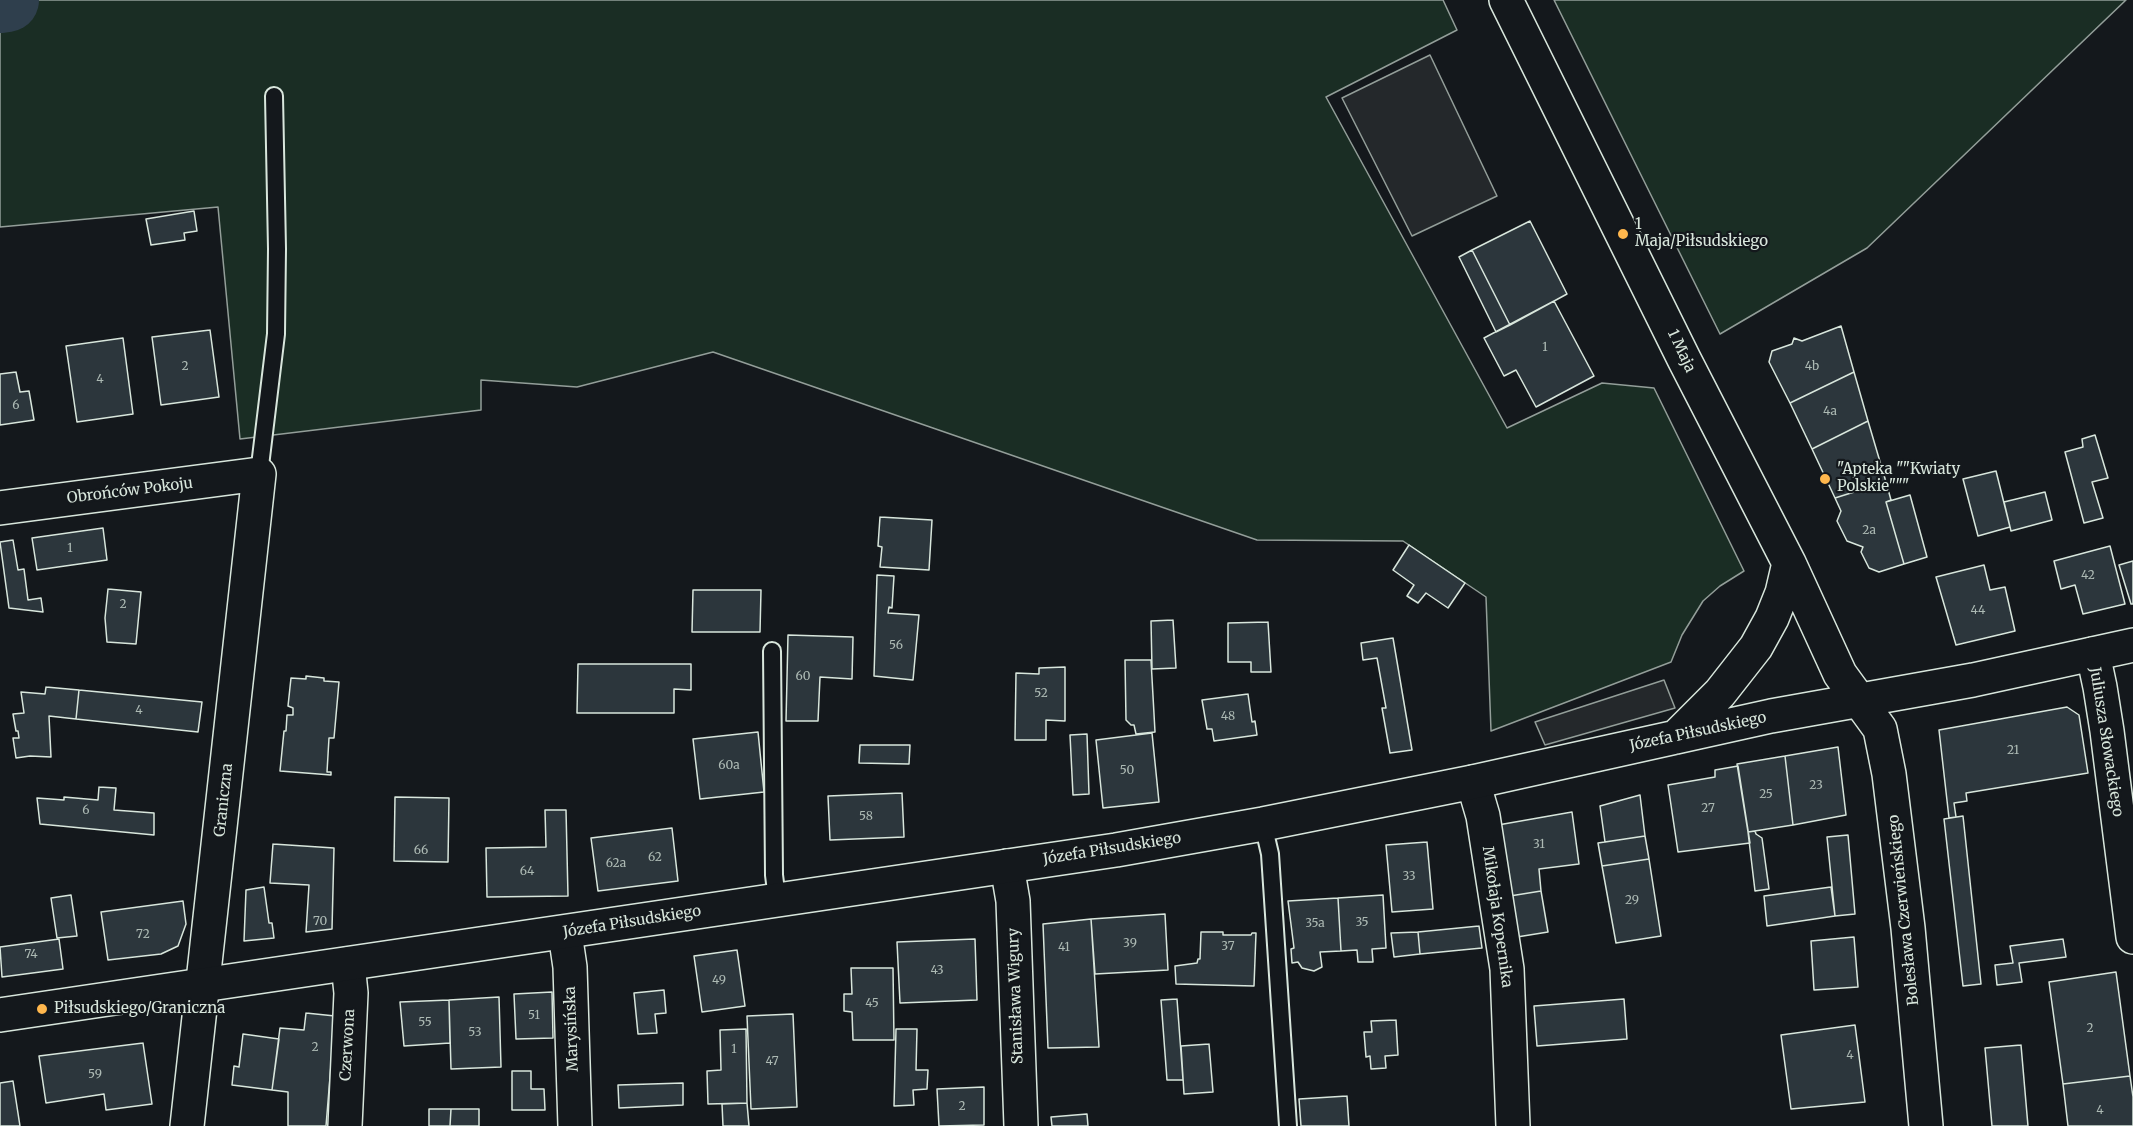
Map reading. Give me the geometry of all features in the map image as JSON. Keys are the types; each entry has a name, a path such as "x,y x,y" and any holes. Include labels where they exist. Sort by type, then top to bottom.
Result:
{"street":[{"name":"1 Maja","path":"1506,0 1684,359 1789,563 1840,674 1859,701"},
{"name":"Obrońców Pokoju","path":"0,508 259,474"},
{"name":"Graniczna","path":"187,1126 259,474"},
{"path":"1676,737 1720,693 1756,647 1772,618 1782,593 1789,563"},
{"name":"Józefa Piłsudskiego","path":"0,1015 1116,850 1263,824 1473,782 1771,716 1973,680 2133,645"},
{"name":"Juliusza Słowackiego","path":"2093,654 2107,731 2133,937"},
{"name":"Bolesława Czerwieńskiego","path":"1859,701 1880,729 1889,774 1908,927 1926,1126"},
{"name":"Mikołaja Kopernika","path":"1473,782 1483,816 1507,969 1513,1126"},
{"name":"Stanisława Wigury","path":"1007,866 1013,901 1021,1126"},
{"name":"Marysińska","path":"565,933 570,966 575,1126"},
{"name":"Czerwona","path":"345,1126 351,993 348,964"}],"lane":[{"path":"259,474 276,334 274,96"},
{"path":"772,651 774,875 777,899"},
{"path":"1263,824 1270,854 1288,1126"}],"green space":[{"path":"0,0 1443,0 1457,30 1326,97 1507,428 1602,383 1654,388 1744,571 1720,586 1703,601 1682,635 1671,662 1491,731 1486,597 1403,541 1257,540 713,352 577,387 481,380 481,410 240,439 218,207 0,227"},
{"path":"1554,0 2126,0 1867,248 1720,334"}],"shaded area":[{"path":"1430,55 1497,196 1412,236 1342,98"},
{"path":"1664,680 1675,708 1545,745 1535,722"}],"building":[{"path":"194,211 197,231 184,233 185,240 151,245 146,219"},
{"path":"1530,221 1567,294 1510,325 1472,250"},
{"path":"1472,250 1510,325 1496,332 1459,257"},
{"path":"1554,301 1594,376 1536,407 1516,370 1504,376 1484,338"},
{"path":"1841,326 1854,372 1790,403 1769,362 1772,351 1792,344 1794,338 1802,341"},
{"path":"210,330 219,397 161,405 152,337"},
{"path":"123,338 133,414 77,422 66,346"},
{"path":"16,372 20,392 29,391 34,420 0,425 0,374"},
{"path":"1854,372 1868,421 1812,449 1790,403"},
{"path":"1868,421 1886,482 1835,498 1812,449"},
{"path":"2095,435 2108,478 2092,482 2103,518 2084,523 2065,452 2083,447 2082,439"},
{"path":"1996,471 2010,527 1978,536 1963,479"},
{"path":"1886,482 1891,500 1886,502 1904,564 1879,572 1869,568 1861,552 1863,547 1847,541 1837,521 1841,511 1835,498"},
{"path":"2045,492 2052,520 2011,531 2004,502"},
{"path":"1910,495 1927,557 1904,564 1886,502"},
{"path":"880,517 932,520 929,570 880,567 882,547 878,546"},
{"path":"103,528 107,560 37,570 32,538"},
{"path":"13,540 18,570 24,569 28,600 41,598 43,612 9,608 0,542"},
{"path":"1409,545 1465,583 1448,608 1426,593 1418,603 1407,596 1414,585 1393,570"},
{"path":"2110,546 2125,604 2083,614 2075,585 2061,589 2054,561"},
{"path":"2133,561 2133,604 2131,604 2119,565"},
{"path":"1984,565 1990,590 2005,587 2015,631 1956,645 1936,577"},
{"path":"877,575 894,576 892,608 889,607 888,613 919,615 913,680 874,676"},
{"path":"108,589 141,592 136,644 107,642 105,618"},
{"path":"693,590 761,590 760,632 692,632"},
{"path":"1173,620 1176,668 1152,669 1151,621"},
{"path":"1268,622 1271,672 1251,672 1251,662 1228,662 1228,623"},
{"path":"788,635 853,637 852,679 820,677 818,721 786,721"},
{"path":"1393,638 1412,750 1390,753 1382,708 1386,708 1377,658 1363,660 1361,643"},
{"path":"1125,660 1151,660 1155,732 1136,734 1134,725 1126,720"},
{"path":"578,664 691,664 691,690 674,689 674,713 577,713"},
{"path":"1065,667 1065,721 1046,720 1046,740 1015,740 1016,673 1039,674 1039,668"},
{"path":"306,676 339,682 334,738 329,738 327,772 331,772 331,775 280,771 287,715 293,715 293,708 288,706 291,678 306,679"},
{"path":"46,687 79,690 76,719 49,716 51,757 16,758 13,738 19,738 13,714 24,713 21,692 45,694"},
{"path":"79,690 202,702 198,732 76,719"},
{"path":"1248,694 1252,722 1255,721 1257,735 1214,741 1212,729 1207,729 1202,700"},
{"path":"2067,707 2079,715 2088,773 1966,793 1967,801 1954,803 1956,817 1949,818 1939,730"},
{"path":"758,732 764,792 700,799 693,739"},
{"path":"1152,733 1159,802 1103,808 1096,740"},
{"path":"1087,734 1089,794 1073,795 1070,735"},
{"path":"860,745 910,745 909,764 859,763"},
{"path":"1838,747 1846,815 1793,825 1785,756"},
{"path":"1785,756 1793,825 1748,832 1737,764"},
{"path":"1738,766 1750,843 1678,852 1668,785 1715,777 1715,770"},
{"path":"99,787 116,788 114,810 154,813 154,835 40,824 37,798 64,800 64,797 98,800"},
{"path":"902,793 904,837 830,840 828,796"},
{"path":"1640,795 1645,836 1605,842 1600,806"},
{"path":"395,797 449,798 448,862 394,861"},
{"path":"545,810 566,810 568,896 487,897 486,848 546,847"},
{"path":"1572,812 1579,864 1539,869 1541,891 1510,896 1498,825"},
{"path":"1963,816 1981,984 1963,986 1944,819"},
{"path":"672,828 678,881 598,891 591,838"},
{"path":"1755,831 1762,838 1769,889 1755,891 1748,832"},
{"path":"1848,835 1855,914 1835,916 1827,837"},
{"path":"1645,836 1649,859 1602,866 1598,843"},
{"path":"1427,842 1433,909 1392,912 1386,845"},
{"path":"273,844 334,848 332,929 306,932 309,885 270,883"},
{"path":"1649,859 1661,936 1616,943 1602,866"},
{"path":"264,887 269,923 272,923 274,938 244,941 246,890"},
{"path":"1831,887 1835,916 1767,926 1764,896"},
{"path":"1541,891 1548,932 1517,937 1510,896"},
{"path":"71,895 77,936 57,938 51,898"},
{"path":"1383,895 1386,948 1372,949 1373,962 1358,962 1357,950 1341,951 1338,898"},
{"path":"1338,898 1341,951 1320,952 1322,967 1314,971 1302,968 1298,962 1292,963 1291,949 1294,948 1288,901"},
{"path":"183,901 186,924 178,946 161,954 108,960 101,912"},
{"path":"1165,914 1168,970 1095,974 1091,919"},
{"path":"1091,919 1099,1047 1048,1048 1043,924"},
{"path":"1479,926 1482,948 1420,954 1418,932"},
{"path":"1201,932 1223,932 1223,935 1256,933 1254,986 1176,984 1175,966 1197,963 1200,959"},
{"path":"1418,932 1420,954 1394,957 1391,933"},
{"path":"1854,937 1858,987 1814,990 1811,941"},
{"path":"59,939 63,969 2,977 0,947"},
{"path":"975,939 977,1000 900,1003 897,942"},
{"path":"2063,939 2066,957 2019,963 2022,982 1997,985 1995,965 2013,963 2010,946"},
{"path":"737,950 745,1006 702,1012 694,956"},
{"path":"851,968 893,968 894,1040 853,1040 852,1012 844,1011 844,994 852,994"},
{"path":"2116,972 2130,1076 2063,1084 2049,982"},
{"path":"664,990 666,1013 655,1014 657,1033 638,1034 634,993"},
{"path":"552,992 553,1038 516,1039 514,994"},
{"path":"499,997 501,1067 451,1069 449,1000"},
{"path":"1177,999 1183,1080 1167,1080 1161,1000"},
{"path":"1624,999 1627,1039 1537,1046 1534,1006"},
{"path":"449,1000 450,1043 404,1046 400,1002"},
{"path":"306,1013 335,1016 326,1126 288,1126 288,1092 272,1090 280,1028 304,1030"},
{"path":"793,1014 797,1107 751,1109 747,1016"},
{"path":"1396,1020 1398,1055 1385,1056 1386,1068 1371,1069 1370,1056 1366,1057 1364,1032 1372,1032 1371,1021"},
{"path":"1855,1025 1865,1102 1791,1109 1781,1035"},
{"path":"746,1029 747,1103 708,1104 707,1071 721,1070 720,1030"},
{"path":"896,1029 917,1029 916,1070 928,1070 927,1089 913,1090 914,1105 894,1106"},
{"path":"243,1034 279,1039 272,1090 232,1085 234,1066 239,1067"},
{"path":"143,1043 152,1104 106,1110 104,1094 46,1103 39,1056"},
{"path":"1209,1044 1213,1092 1184,1094 1181,1046"},
{"path":"2021,1045 2028,1126 1992,1126 1985,1048"},
{"path":"512,1071 531,1071 531,1089 544,1089 545,1110 512,1110"},
{"path":"2130,1076 2133,1126 2068,1126 2063,1084"},
{"path":"13,1081 20,1126 0,1126 0,1083"},
{"path":"683,1083 683,1105 619,1108 618,1085"},
{"path":"984,1087 984,1125 939,1126 937,1089"},
{"path":"1347,1096 1349,1126 1301,1126 1299,1099"},
{"path":"747,1103 749,1126 723,1126 722,1104"},
{"path":"429,1109 451,1109 450,1126 429,1126"},
{"path":"451,1109 479,1109 479,1126 450,1126"},
{"path":"1087,1114 1088,1126 1052,1126 1051,1117"}],"waterway":[{"path":"0,1 7,0"}],"place":[{"name":"1 Maja/Piłsudskiego","path":"1623,234"},
{"name":"\"Apteka \"\"Kwiaty Polskie\"\"\"","path":"1825,479"},
{"name":"Piłsudskiego/Graniczna","path":"42,1009"}]}
